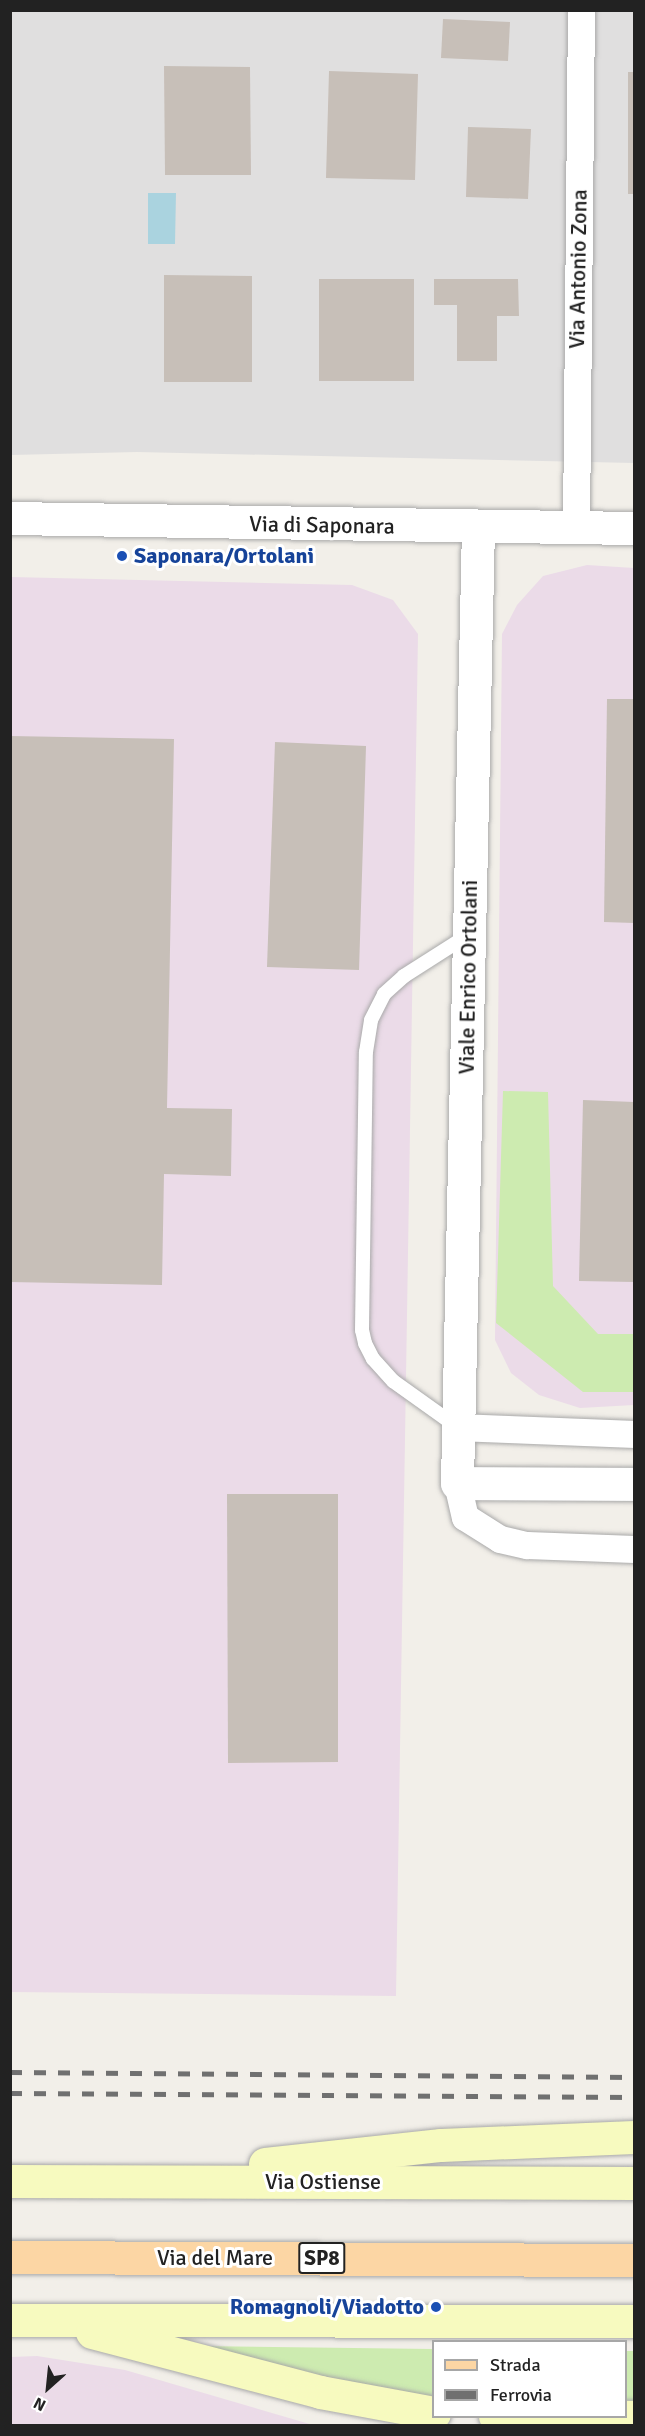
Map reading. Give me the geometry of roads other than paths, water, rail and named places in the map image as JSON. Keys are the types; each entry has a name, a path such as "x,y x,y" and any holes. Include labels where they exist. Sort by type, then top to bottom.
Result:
{"main road":[{"path":"111,2181 419,2147 630,2137"},
{"name":"Via Ostiense","path":"10,2181 634,2183"},
{"name":"Via del Mare","path":"10,2257 634,2259"},
{"path":"10,2320 634,2321"},
{"path":"47,2320 320,2392 432,2413"}],"street":[{"name":"Via Antonio Zona","path":"576,527 581,10"},
{"name":"Via di Saponara","path":"10,518 634,528"},
{"name":"Viale Enrico Ortolani","path":"478,526 456,1483 465,1517 500,1539 527,1545 634,1549"},
{"path":"458,1427 634,1434"},
{"path":"456,1483 634,1484"}],"lane":[{"path":"458,1427 393,1381 373,1359 365,1343 362,1330 366,1052 371,1020 384,994 404,976 470,934"}],"water":[{"path":"148,193 176,193 175,244 148,244"}],"railway":[{"path":"10,2072 634,2077"},
{"path":"10,2093 634,2097"}],"place":[{"name":"Saponara/Ortolani","path":"122,556"},
{"name":"Romagnoli/Viadotto","path":"436,2307"}]}
